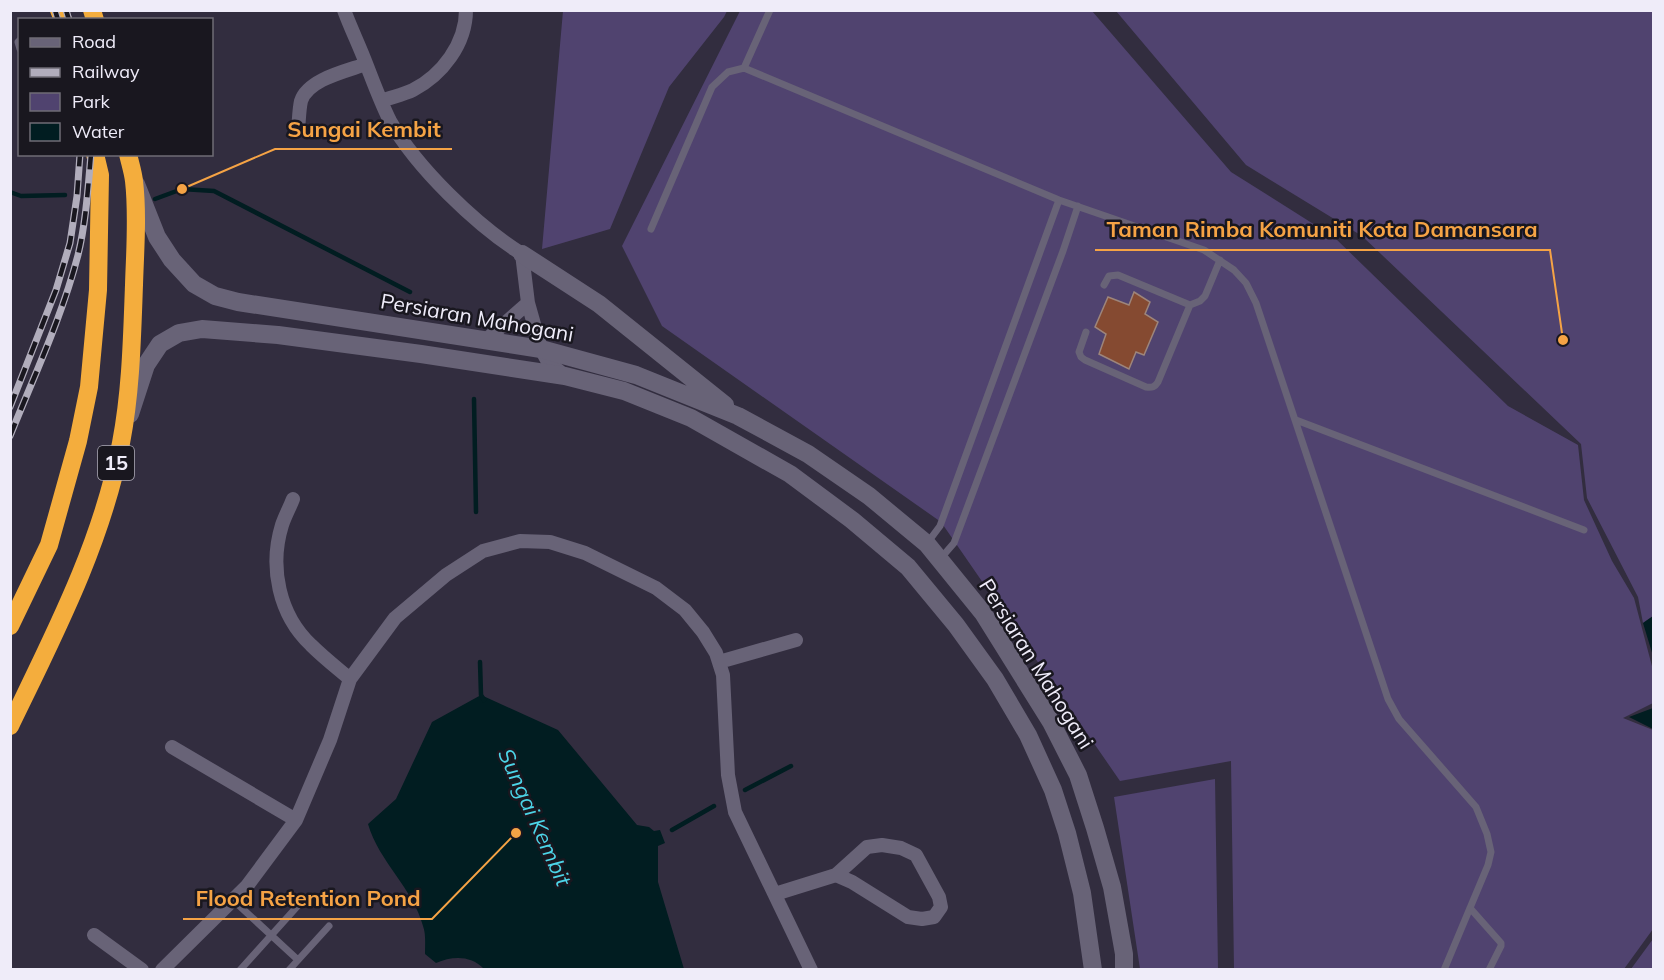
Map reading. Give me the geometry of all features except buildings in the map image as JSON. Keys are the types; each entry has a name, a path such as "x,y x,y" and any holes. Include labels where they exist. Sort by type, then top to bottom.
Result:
{"highway":[{"name":"15","path":"10,626 49,545 78,441 89,387 98,290 100,175 95,156"},
{"name":"15","path":"10,726 88,560 121,445 132,354 136,213 134,180 128,156"}],"main road":[{"name":"Persiaran Mahogani","path":"134,180 157,237 172,260 194,284 215,296 238,302 542,349 636,375 738,416 808,454 869,496 927,543 983,613 1051,722 1078,775 1095,828 1112,887 1124,954 1124,969"},
{"path":"522,254 600,303 738,416"},
{"name":"Persiaran Mahogani","path":"121,445 146,365 160,345 179,333 202,330 278,335 565,376 624,391 691,418 790,474 852,520 908,567 995,679 1028,735 1053,790 1067,833 1082,893 1093,969"}],"street":[{"path":"344,10 381,101 413,154 441,186 481,223 507,245 522,254 528,303 542,349 548,362 565,376"},
{"path":"381,101 412,90 429,80 444,66 456,47 466,22 466,10"},
{"path":"298,130 301,101 305,92 313,84 366,64"},
{"path":"486,340 528,303"},
{"path":"293,499 282,526 276,564 279,590 288,616 309,644 350,679"},
{"path":"162,969 248,886 296,820 330,740 350,679 395,618 446,574 483,551 520,542 550,542 585,553 656,588 685,610 716,653 723,675 728,775 735,812 811,969"},
{"path":"719,662 796,640"},
{"path":"172,747 296,820"},
{"path":"775,894 836,875 867,847 882,845 901,848 916,855 939,897 941,908 934,917 922,920 908,917 857,885 836,875"},
{"path":"94,935 142,969"}],"lane":[{"path":"744,68 770,10"},
{"path":"651,229 712,87 728,72 744,68 1059,200 1204,250 1234,270 1246,283 1256,303 1388,699 1399,719 1476,807 1487,834 1491,852 1488,865 1444,969"},
{"path":"927,543 940,526 1059,200"},
{"path":"940,560 954,543 1078,206"},
{"path":"1104,285 1109,276 1114,274 1190,305 1205,296 1220,260"},
{"path":"1086,332 1079,352 1081,357 1151,388 1158,382 1190,305"},
{"path":"1296,420 1584,530"},
{"path":"233,900 298,960"},
{"path":"240,969 303,900"},
{"path":"1470,908 1501,943 1489,969"},
{"path":"289,969 329,926"}],"green space":[{"path":"563,11 727,11 669,87 610,229 542,249"},
{"path":"740,11 1092,11 1231,172 1334,237 1508,406 1578,445 1584,500 1612,561 1634,598 1653,670 1653,703 1623,718 1653,730 1653,929 1624,969 1234,969 1231,761 1120,781 941,522 662,326 622,246"},
{"path":"1116,11 1653,11 1653,616 1643,623 1638,597 1587,498 1581,444 1362,236 1246,165"},
{"path":"1215,779 1218,969 1140,969 1114,797"},
{"path":"1653,939 1653,969 1631,969"}],"water":[{"path":"1653,616 1653,656 1643,623"},
{"path":"481,695 558,730 637,825 649,827 654,831 660,830 665,843 658,846 658,882 684,969 484,969 473,961 461,958 436,963 425,954 425,932 418,912 380,851 368,824 396,799 432,722"},
{"path":"1653,708 1653,729 1629,717"}],"waterway":[{"name":"Sungai Kembit","path":"155,199 182,189 214,191 410,292"},
{"name":"Sungai Kembit","path":"10,192 21,196 65,195"},
{"name":"Sungai Kembit","path":"474,399 476,512"},
{"name":"Sungai Kembit","path":"480,662 481,695 484,700"},
{"path":"745,790 791,766"},
{"path":"672,830 714,806"}],"railway":[{"path":"55,10 57,18"},
{"path":"66,10 68,18"},
{"path":"10,407 56,290 70,243 80,156"},
{"path":"10,436 64,301 78,255 91,156"}],"place":[{"name":"Sungai Kembit","path":"182,189"},
{"name":"Taman Rimba Komuniti Kota Damansara","path":"1563,340"},
{"name":"Flood Retention Pond","path":"516,833"}]}
